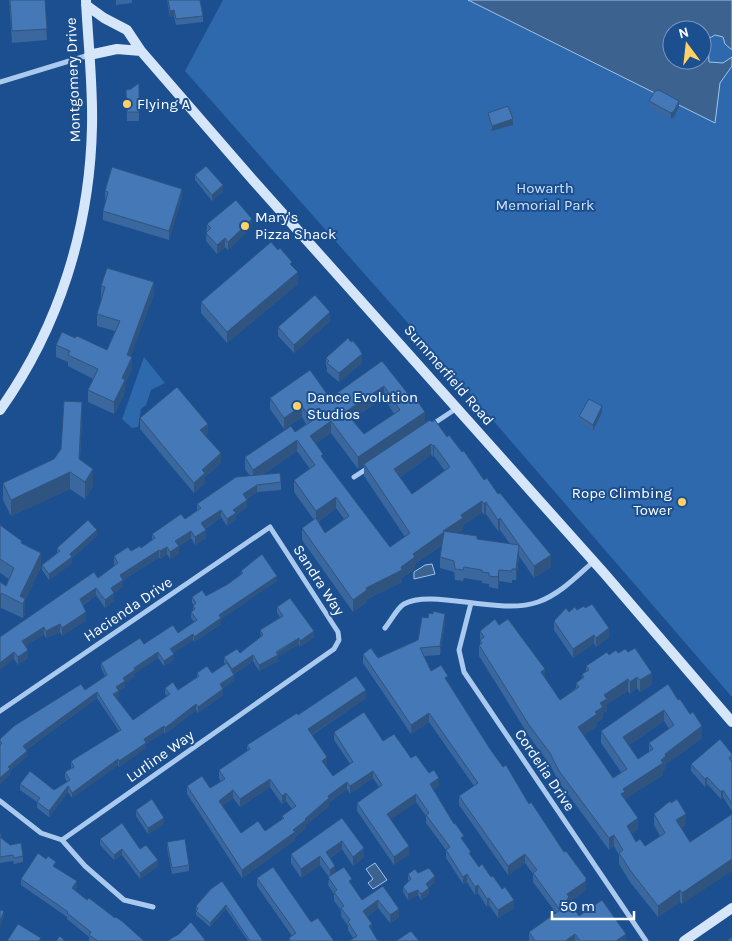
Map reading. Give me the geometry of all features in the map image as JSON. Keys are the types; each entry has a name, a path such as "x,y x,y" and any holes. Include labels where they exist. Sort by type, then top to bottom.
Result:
{"street":[{"name":"Summerfield Road","path":"86,2 104,18 127,30 141,51 252,178 594,562 732,722"},
{"name":"Montgomery Drive","path":"0,410 19,383 42,343 70,270 82,221 92,126 86,2"},
{"path":"0,82 89,55 117,49 141,51"},
{"path":"430,426 457,408"},
{"path":"354,477 377,462"},
{"name":"Sandra Way","path":"270,527 338,632 338,640 334,649"},
{"name":"Hacienda Drive","path":"0,711 270,527"},
{"path":"385,628 403,604 422,598 502,606 537,602 567,586 594,562"},
{"name":"Cordelia Drive","path":"471,604 459,650 464,672 646,941"},
{"name":"Lurline Way","path":"62,840 334,649"},
{"path":"0,801 41,833 62,840 85,866 124,900 153,907"},
{"path":"684,941 732,908"}],"green space":[{"name":"Howarth Memorial Park","path":"223,0 732,0 732,697 453,374 185,71"},
{"path":"144,357 165,383 151,390 146,405 141,409 138,427 132,428 122,419"}],"shaded area":[{"path":"468,0 732,0 732,50 725,44 723,37 715,35 712,37 712,20 662,20 662,70 712,70 712,62 723,63 732,57 732,66 720,83 715,123"},
{"path":"432,564 435,574 414,579 414,572 425,565"},
{"path":"375,863 387,880 373,889 368,883 373,879 366,869"}],"building":[{"path":"10,0 45,0 47,29 12,31"},
{"path":"168,0 200,0 203,16 176,19 174,10 170,11"},
{"path":"139,83 139,112 127,112 126,90"},
{"path":"659,90 679,101 671,113 649,101 655,91"},
{"path":"508,106 513,119 492,126 488,113"},
{"path":"206,166 223,185 212,195 195,175"},
{"path":"112,167 182,189 169,231 103,211 108,192 105,191"},
{"path":"236,200 252,219 228,242 225,238 217,245 206,233 211,228 207,224"},
{"path":"271,242 278,250 280,248 292,262 290,264 298,272 227,332 201,302"},
{"path":"107,268 154,282 127,355 132,357 122,378 125,380 114,402 88,390 98,369 68,355 70,351 56,345 62,332 75,338 77,336 107,350 120,321 97,314 105,287 101,286"},
{"path":"315,295 330,312 294,345 278,327"},
{"path":"348,338 351,342 353,341 362,354 339,373 327,363 329,361 326,358"},
{"path":"382,361 409,395 412,393 425,412 358,457 331,421 310,436 323,454 321,456 390,547 410,533 364,464 430,420 432,422 435,420 447,437 449,435 462,452 464,451 484,480 487,478 498,494 500,493 551,555 534,566 519,545 516,569 512,569 512,571 499,570 498,577 489,576 489,573 482,572 482,570 464,567 463,570 455,569 454,561 440,557 444,532 413,554 415,557 401,567 402,570 366,588 367,590 353,600 302,528 316,518 325,533 349,516 336,497 316,511 294,480 315,465 297,440 253,470 245,457 291,426 295,432 312,421 302,406 284,418 270,398 310,370 330,398","holes":["384,386 400,410 364,434 345,412","431,444 434,445 450,467 412,494 394,469","482,501 484,504 486,502 498,520 500,518 519,545 477,539 477,536 443,531 463,518 461,515"]},
{"path":"177,387 208,424 200,430 221,453 202,470 205,473 194,483 140,418"},
{"path":"589,399 602,406 593,425 579,416"},
{"path":"64,401 82,402 79,459 93,469 85,482 70,472 11,500 3,483 54,459 61,449"},
{"path":"280,473 281,482 257,485 243,494 247,500 233,510 236,513 227,519 221,510 201,523 206,530 195,537 191,531 175,541 179,546 170,552 167,547 159,550 120,575 123,580 111,588 114,593 105,600 96,588 80,599 86,612 62,628 60,624 46,631 44,627 22,641 28,650 18,657 14,652 0,663 0,637 94,572 98,578 118,563 114,556 128,547 131,551 140,546 141,548 155,538 152,534 181,514 185,519 201,508 197,504 236,477"},
{"path":"88,520 97,530 70,554 72,557 49,574 42,565 60,551 57,548"},
{"path":"0,525 22,541 21,543 41,553 20,596 25,599 23,604 1,593 0,595 0,582 6,586 14,568 0,559"},
{"path":"262,554 277,576 219,615 221,618 194,637 193,634 170,649 174,654 164,661 158,652 134,668 135,670 123,678 125,681 116,687 119,691 113,694 133,720 170,694 165,688 173,682 178,690 199,676 197,673 207,666 212,673 227,663 234,675 220,684 223,689 198,707 196,704 165,728 164,726 144,739 146,743 119,761 118,759 72,793 68,786 49,811 37,802 40,798 20,784 30,771 54,790 70,780 65,772 74,767 71,761 121,730 97,692 23,746 27,751 8,767 10,769 0,778 0,745 2,743 0,739 14,726 81,684 85,690 107,675 101,663 140,638 144,644 173,625 178,633 197,620 191,612 195,609 193,606 196,603 192,597 202,590 206,596 228,584 243,573 241,571"},
{"path":"290,598 314,631 300,641 299,638 276,652 278,655 259,665 253,655 232,669 224,657 237,649 240,653 263,635 260,630 283,616 277,607"},
{"path":"592,604 609,628 596,638 594,635 573,649 554,621 566,608 569,612 575,607 577,610"},
{"path":"433,611 445,614 440,646 420,648 431,671 441,665 448,676 445,678 490,749 503,767 506,765 529,804 531,802 564,852 566,851 586,878 586,881 567,894 569,897 567,899 579,916 602,900 626,934 616,941 580,941 575,934 565,941 535,941 529,932 560,910 533,873 537,870 525,854 508,866 459,796 478,783 429,713 411,725 363,654 371,648 378,658 418,640 422,617 428,618 429,613 433,614"},
{"path":"495,619 499,625 508,619 545,669 541,672 560,700 579,687 576,683 584,677 582,674 589,670 586,666 607,652 609,655 616,650 618,653 625,649 628,652 635,648 652,673 640,680 637,677 630,682 628,679 604,695 607,699 600,703 603,707 595,712 597,714 578,727 613,778 627,769 601,731 668,684 678,700 680,699 690,714 693,712 702,726 665,754 666,756 661,760 663,763 623,789 625,792 621,794 638,818 627,826 636,842 640,839 645,846 665,833 654,814 670,801 671,803 677,799 686,814 676,820 690,842 732,814 732,859 682,893 680,890 658,906 619,853 623,850 614,835 609,838 559,771 550,753 529,725 479,645 482,643 480,640 484,637 480,631","holes":["664,710 674,725 649,743 653,749 638,759 623,737"]},
{"path":"356,676 366,690 308,729 327,757 322,761 333,776 353,762 334,732 364,712 383,741 394,734 411,758 416,755 429,773 434,770 439,778 430,784 454,824 464,836 461,838 471,852 469,853 479,867 482,864 491,877 493,876 502,889 505,887 514,900 498,910 489,898 487,899 478,885 475,887 467,874 463,877 446,850 450,847 426,815 429,813 416,794 387,814 409,846 394,857 357,803 382,785 373,771 350,786 347,782 328,796 329,798 293,830 295,832 242,870 187,786 202,776 210,788 225,779 219,770 250,749 247,745 297,713 298,715","holes":["270,779 282,796 286,793 296,806 282,816 284,818 265,831 258,821 241,833 219,801 233,790 240,799"]},
{"path":"720,739 732,754 729,758 732,762 732,804 723,790 721,792 707,777 705,779 691,764"},
{"path":"152,799 164,818 148,828 136,810"},
{"path":"342,818 364,848 353,857 342,841 326,852 335,866 330,870 320,856 301,869 291,854"},
{"path":"122,823 140,849 146,845 158,860 140,873 122,849 114,855 100,839"},
{"path":"0,837 10,845 21,843 23,856 14,858 13,855 0,857"},
{"path":"185,839 189,865 172,868 167,842"},
{"path":"38,853 46,859 48,856 56,862 53,866 77,881 72,888 87,900 89,898 123,922 144,941 98,941 89,935 91,932 68,912 21,879"},
{"path":"273,867 311,922 318,918 334,941 291,941 289,938 296,933 257,878"},
{"path":"344,867 352,879 349,881 362,900 383,886 399,909 390,915 378,900 363,911 372,924 369,926 378,941 349,941 357,936 348,922 350,920 341,908 344,906 334,892 337,890 328,877"},
{"path":"429,868 435,876 426,884 429,888 421,894 418,890 408,894 403,887 411,879 408,874 415,869 418,873"},
{"path":"222,881 263,941 250,941 226,905 210,923 196,911 198,909 196,906 211,889"},
{"path":"0,910 4,911 0,922"},
{"path":"191,922 204,941 167,941 179,934"},
{"path":"18,924 41,938 39,941 7,941"},
{"path":"411,931 419,941 396,941"},
{"path":"60,936 65,941 56,941"}],"place":[{"name":"Flying A","path":"127,104"},
{"name":"Mary's Pizza Shack","path":"245,226"},
{"name":"Dance Evolution Studios","path":"297,406"},
{"name":"Rope Climbing Tower","path":"682,502"}]}
